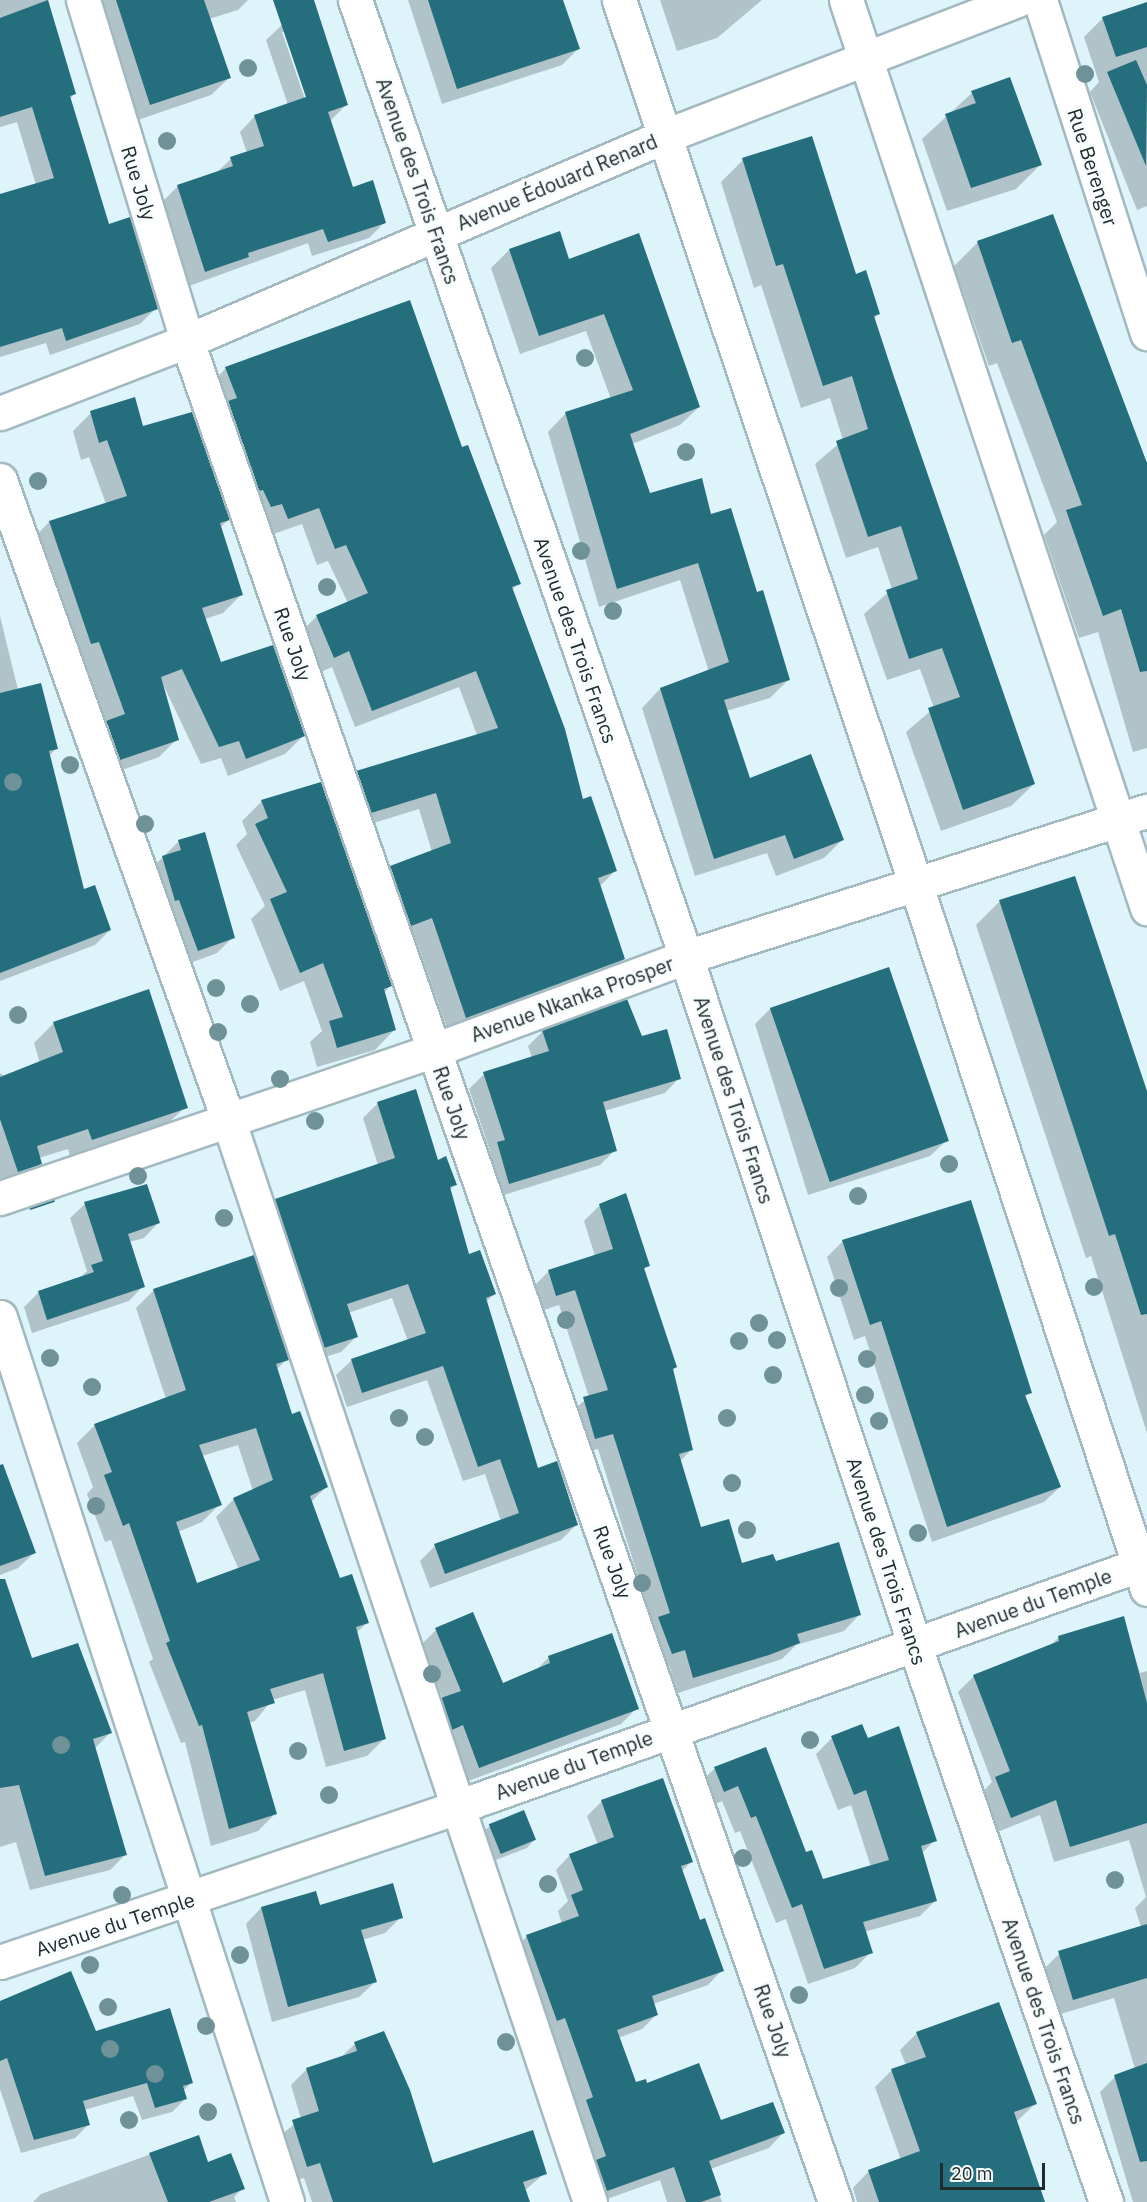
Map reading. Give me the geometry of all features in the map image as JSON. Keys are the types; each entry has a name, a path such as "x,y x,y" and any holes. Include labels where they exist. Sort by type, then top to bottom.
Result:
{"street":[{"name":"Rue Joly","path":"83,0 187,341 673,1729 835,2202"},
{"name":"Avenue des Trois Francs","path":"355,0 686,957 915,1646 1106,2202"},
{"path":"620,0 1144,1572"},
{"path":"846,0 1134,816 1147,908"},
{"name":"Avenue Édouard Renard","path":"0,413 187,341 665,136 1017,0"},
{"name":"Rue Berenger","path":"1040,0 1147,333"},
{"path":"0,480 228,1119 591,2202"},
{"name":"Avenue Nkanka Prosper","path":"0,1198 92,1169 228,1119 434,1050 686,957 915,882 1134,816"},
{"path":"0,1317 192,1900 287,2202"},
{"name":"Avenue du Temple","path":"0,1962 192,1900 673,1729 915,1646 1144,1572"}],"building":[{"path":"48,0 76,94 70,96 109,224 130,217 158,309 66,341 62,328 0,347 0,194 54,178 32,107 0,117 0,18"},
{"path":"116,0 204,0 231,78 150,105"},
{"path":"273,0 314,0 348,105 328,112 353,187 373,180 386,223 328,242 323,229 248,253 249,257 205,272 177,185 233,166 230,157 264,146 254,115 306,97"},
{"path":"428,0 563,0 580,49 457,89"},
{"path":"1147,2 1147,47 1116,57 1102,17"},
{"path":"1136,60 1147,85 1146,166 1107,72"},
{"path":"1010,77 1042,165 971,188 945,114 976,103 971,91"},
{"path":"812,136 856,274 866,270 880,314 874,316 894,377 1035,784 963,810 928,708 960,697 942,648 909,659 886,590 918,579 901,526 868,537 836,441 868,429 852,376 823,386 783,264 776,266 742,158"},
{"path":"1053,214 1147,463 1147,671 1140,672 1121,609 1103,616 1066,510 1082,505 1021,340 1012,343 977,241"},
{"path":"560,231 569,259 639,233 700,407 630,434 650,493 702,478 711,514 731,508 757,592 763,590 790,680 724,700 750,778 811,754 844,840 794,859 785,835 714,859 660,688 729,662 698,563 617,589 565,412 633,390 604,314 539,336 509,249"},
{"path":"410,300 462,447 468,445 521,584 512,587 565,729 583,799 591,796 617,871 598,878 625,959 466,1018 432,918 411,926 390,866 451,843 436,793 371,813 356,771 498,728 476,671 372,711 349,651 334,658 316,615 368,593 346,545 335,549 319,508 288,519 282,504 271,507 263,490 259,491 228,401 237,398 225,367"},
{"path":"135,397 143,426 192,412 230,520 220,523 243,595 202,608 221,662 273,645 305,736 246,759 239,741 219,747 182,669 161,677 179,740 120,760 106,721 125,714 99,642 91,644 49,521 127,496 107,440 99,443 90,411"},
{"path":"41,683 58,749 49,751 84,889 95,885 111,930 0,973 0,693"},
{"path":"321,782 392,986 384,989 396,1030 337,1048 329,1021 343,1017 323,963 300,973 270,899 287,892 255,824 268,818 261,800"},
{"path":"205,832 235,938 198,951 179,900 175,901 162,856 181,850 178,840"},
{"path":"1075,876 1147,1091 1147,1314 1141,1315 1115,1234 1109,1236 999,900"},
{"path":"889,967 949,1141 830,1182 770,1008"},
{"path":"149,989 188,1108 92,1140 88,1129 37,1146 42,1164 18,1172 0,1119 0,1077 63,1052 53,1022"},
{"path":"627,999 642,1036 667,1029 681,1079 603,1102 617,1151 509,1184 497,1142 505,1140 483,1072 549,1051 542,1030"},
{"path":"416,1089 438,1160 446,1156 457,1185 450,1187 469,1254 480,1250 496,1294 486,1298 538,1468 557,1461 578,1525 445,1574 434,1544 519,1513 500,1459 478,1467 443,1366 362,1393 351,1359 426,1333 408,1284 347,1304 358,1337 324,1348 275,1199 395,1158 377,1102"},
{"path":"147,1184 160,1223 128,1234 145,1287 47,1320 38,1291 94,1272 91,1265 103,1261 84,1202"},
{"path":"626,1193 650,1266 644,1268 677,1367 673,1369 693,1450 679,1454 701,1527 729,1519 742,1563 773,1554 776,1561 839,1542 861,1615 797,1634 800,1643 769,1655 693,1678 685,1650 672,1654 658,1617 670,1613 613,1434 595,1439 583,1397 608,1390 575,1290 556,1296 548,1270 613,1249 599,1204"},
{"path":"54,1199 55,1202 30,1210 29,1207"},
{"path":"971,1200 1032,1393 1025,1395 1061,1487 947,1527 881,1321 870,1325 842,1240"},
{"path":"254,1255 289,1360 276,1364 292,1414 300,1411 328,1487 310,1496 340,1578 352,1574 369,1623 356,1627 386,1739 344,1751 323,1673 270,1689 275,1703 247,1712 277,1814 229,1829 202,1725 199,1726 166,1643 170,1641 129,1523 123,1526 104,1475 112,1472 94,1424 186,1390 153,1289","holes":["256,1428 273,1480 233,1498 260,1560 197,1583 176,1522 222,1505 199,1445"]},
{"path":"3,1464 36,1553 0,1566 0,1465"},
{"path":"0,1579 5,1579 32,1658 78,1643 112,1733 93,1739 127,1855 45,1876 19,1785 0,1788"},
{"path":"473,1612 503,1683 550,1663 548,1656 612,1633 639,1709 479,1768 463,1725 452,1730 441,1698 461,1691 435,1628"},
{"path":"1124,1616 1147,1703 1147,1823 1070,1847 1056,1800 1011,1818 995,1777 1010,1771 973,1675 1059,1641 1058,1636"},
{"path":"862,1724 868,1738 899,1726 937,1841 921,1846 937,1901 863,1922 873,1953 824,1969 802,1904 792,1908 756,1816 751,1818 738,1786 724,1792 714,1767 766,1747 806,1852 812,1850 823,1879 889,1860 866,1790 854,1795 831,1736"},
{"path":"663,1778 693,1862 681,1866 700,1920 705,1918 724,1971 652,1996 658,2015 617,2030 636,2082 646,2079 647,2083 699,2063 721,2120 773,2102 785,2133 709,2161 721,2195 701,2202 686,2202 674,2167 607,2191 596,2160 606,2156 586,2100 593,2097 565,2018 557,2021 526,1935 579,1916 571,1895 583,1890 569,1854 614,1837 601,1800"},
{"path":"524,1810 536,1840 501,1854 489,1824"},
{"path":"393,1883 403,1918 361,1930 377,1982 288,2007 261,1907 316,1891 320,1905"},
{"path":"1147,1924 1147,1978 1073,2000 1058,1951"},
{"path":"71,1971 96,2031 170,2008 193,2083 183,2086 187,2099 155,2108 147,2083 83,2101 90,2125 34,2140 7,2058 0,2061 0,2001"},
{"path":"999,2002 1037,2104 1014,2112 1045,2202 879,2202 868,2170 920,2151 891,2069 926,2057 916,2032"},
{"path":"384,2031 410,2090 433,2163 533,2130 547,2174 523,2182 530,2202 333,2202 320,2163 307,2167 292,2120 319,2111 306,2068 357,2051 354,2042"},
{"path":"1147,2063 1147,2161 1140,2162 1114,2075"},
{"path":"199,2135 208,2162 231,2153 245,2189 209,2202 168,2202 149,2153"}]}
